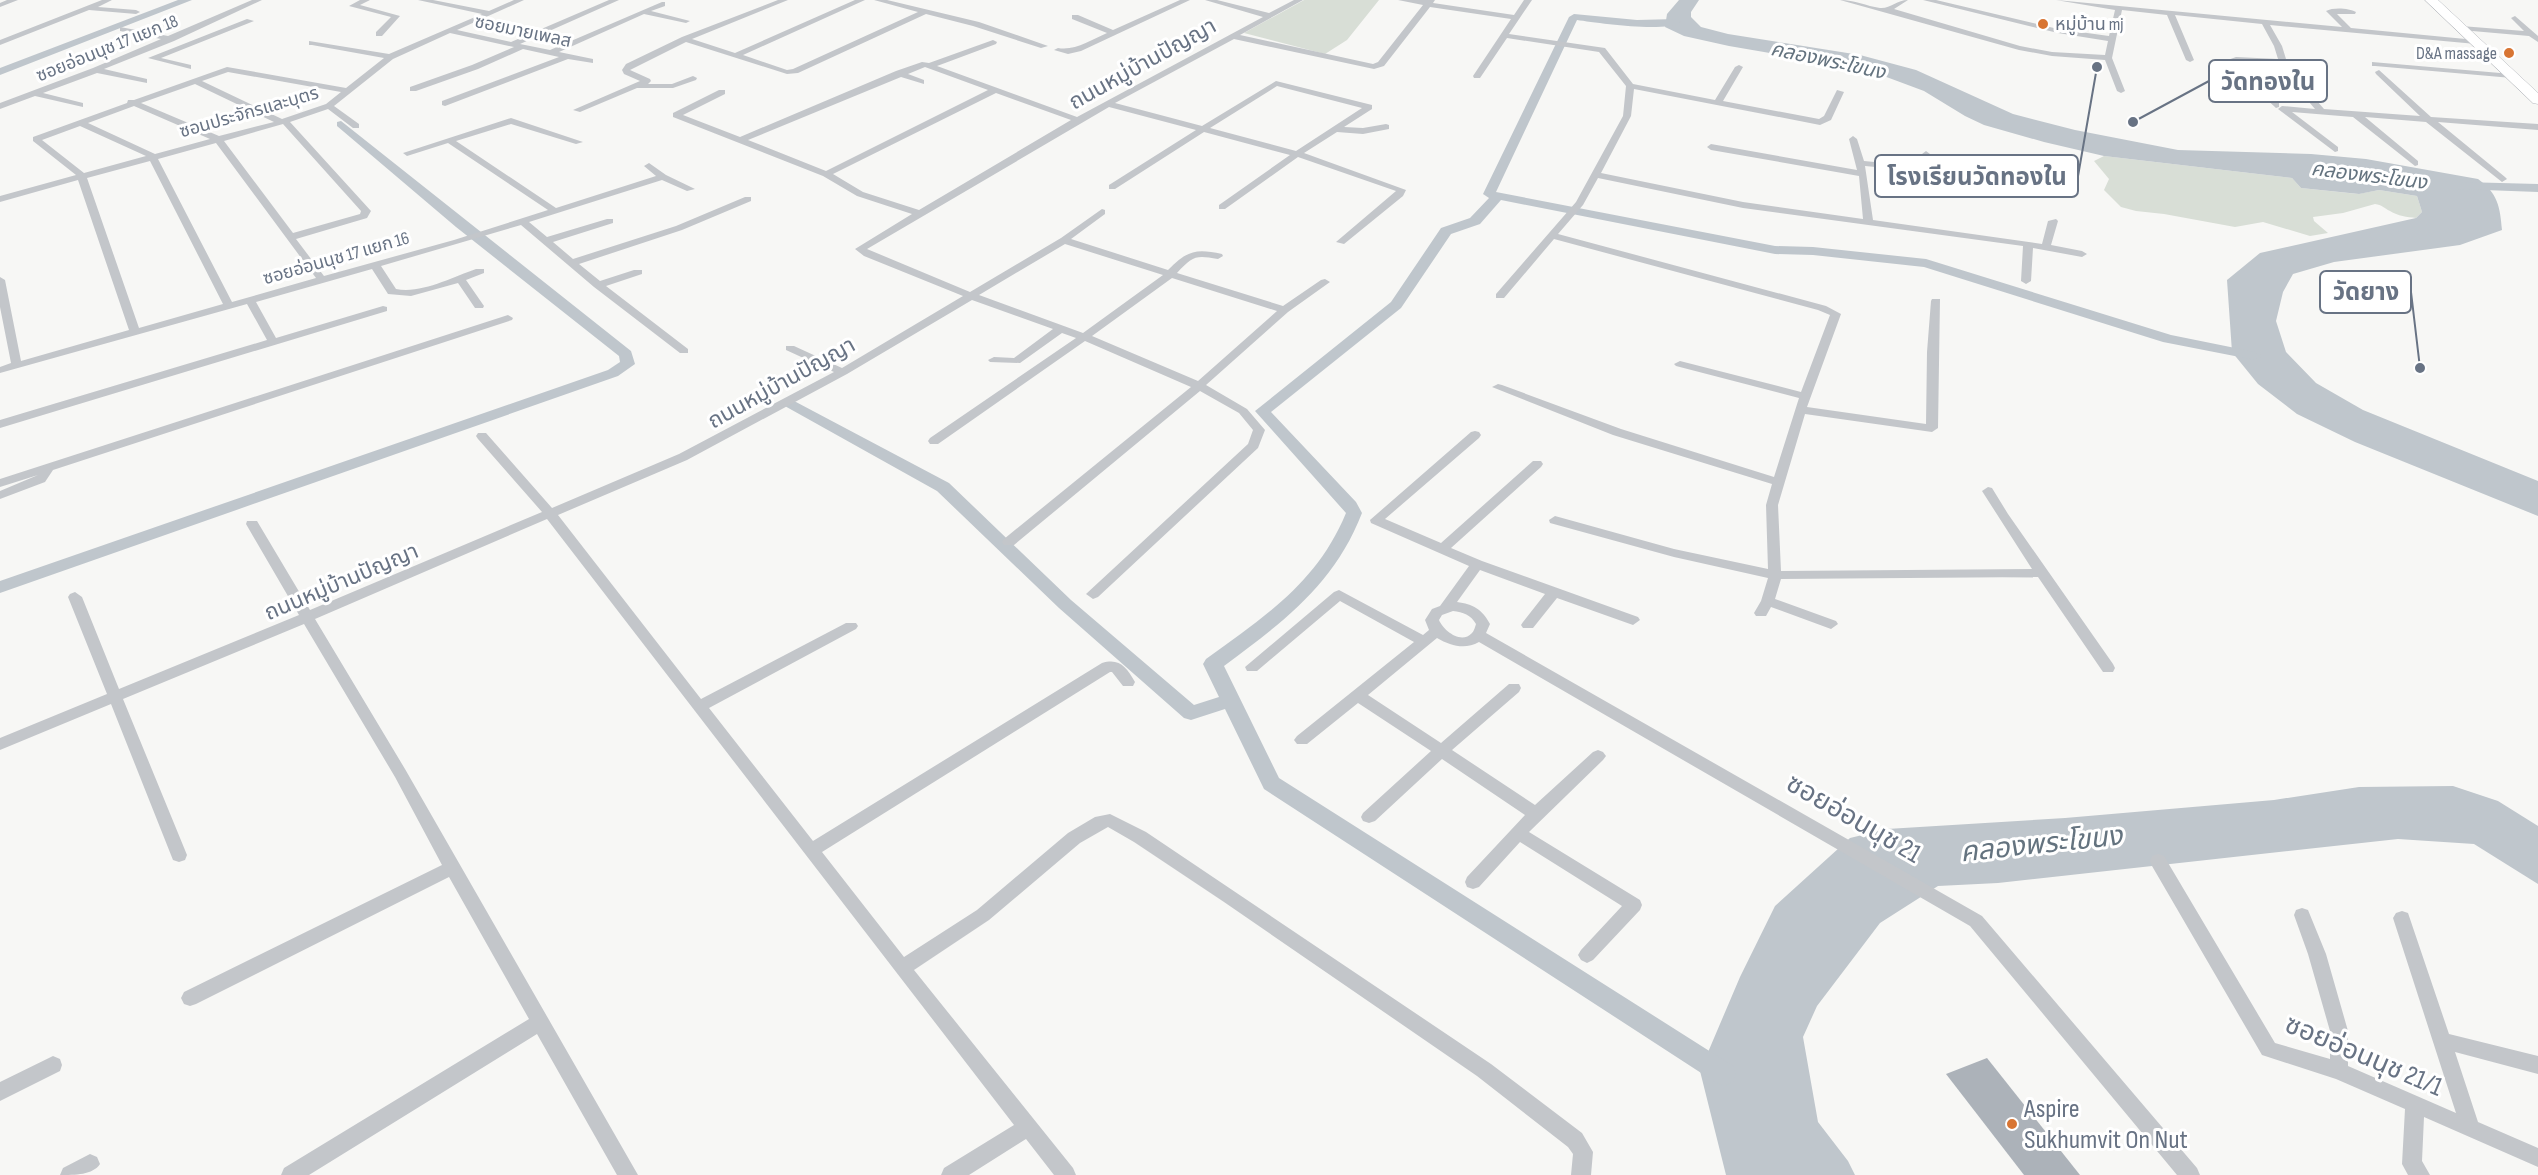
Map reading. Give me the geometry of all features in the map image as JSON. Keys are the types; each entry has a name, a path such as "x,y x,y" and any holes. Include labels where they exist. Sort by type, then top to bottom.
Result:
{"main road":[{"path":"2431,0 2538,92"},
{"path":"2440,0 2476,42 2538,100"}],"street":[{"path":"0,5 14,0"},
{"path":"1,41 108,0"},
{"name":"ซอยอ่อนนุช 17 แยก 18","path":"0,106 135,54 258,0"},
{"path":"366,0 353,6 396,16 379,34"},
{"path":"422,0 489,14"},
{"name":"ซอนประจักรและบุตร","path":"0,198 283,122 329,106 390,57 520,0"},
{"path":"513,44 615,0"},
{"path":"577,110 647,81 626,70 685,39 784,0"},
{"path":"736,55 861,0"},
{"path":"878,0 1044,46"},
{"path":"1058,50 1068,52 1078,49 1186,0"},
{"name":"ถนนหมู่บ้านปัญญา","path":"1209,0 1270,16"},
{"path":"1270,16 1299,0"},
{"path":"1402,0 1430,2 1516,18"},
{"path":"1478,76 1527,0"},
{"path":"1844,0 2038,52 2108,58"},
{"path":"1888,10 1904,0"},
{"path":"1927,0 2067,33 2113,39"},
{"path":"2060,0 2265,23 2476,42"},
{"path":"1232,36 1374,67 1381,64 1430,2"},
{"path":"552,52 662,4"},
{"path":"87,8 136,12"},
{"path":"2119,8 2108,58 2121,91"},
{"path":"1956,14 1964,9"},
{"path":"2349,30 2330,11 2352,12"},
{"path":"367,22 384,12"},
{"path":"643,12 686,21"},
{"path":"685,39 780,70 795,71 926,12"},
{"path":"2170,13 2190,60"},
{"name":"ถนนหมู่บ้านปัญญา","path":"971,296 861,250 861,247 1078,120 1270,16"},
{"path":"1075,17 1114,33"},
{"path":"2515,18 2535,37"},
{"path":"154,58 250,21"},
{"path":"2265,23 2278,46 2282,59 2279,62"},
{"path":"2019,30 2027,24"},
{"path":"2466,28 2535,37"},
{"path":"123,29 171,39"},
{"name":"ซอยมายเพลส","path":"450,31 590,61"},
{"path":"1500,296 1580,203 1627,116 1630,86 1605,52 1581,46 1504,35"},
{"path":"2001,43 2010,36"},
{"path":"931,65 993,42"},
{"path":"312,44 390,57"},
{"path":"413,89 476,67 523,46"},
{"path":"135,54 188,66"},
{"path":"445,103 568,56"},
{"path":"2276,105 2229,61 2236,59 2279,62 2321,111"},
{"path":"741,140 919,65 931,65 1078,120"},
{"path":"135,332 81,175 36,141 131,102 222,70 234,68 347,92"},
{"path":"1718,102 1739,68"},
{"path":"2502,178 2428,119 2377,68 2512,76"},
{"path":"96,70 144,81"},
{"path":"899,73 921,82"},
{"path":"638,86 673,86 693,78"},
{"path":"194,80 283,122 366,212 364,216 291,237"},
{"path":"1112,187 1276,83 1369,107 1222,207"},
{"path":"1630,86 1821,122 1828,118 1840,92"},
{"path":"826,174 997,89"},
{"path":"722,92 676,115 826,174 860,194 920,213"},
{"path":"35,93 80,105"},
{"path":"131,102 218,139 322,280"},
{"path":"1108,104 1297,154 1401,190 1400,194 1341,242"},
{"path":"329,106 356,126"},
{"path":"2335,149 2282,109 2354,112 2538,127"},
{"path":"2354,112 2415,163"},
{"path":"407,153 512,121 579,142"},
{"path":"79,122 152,156 229,306"},
{"path":"1336,129 1363,131 1386,127"},
{"path":"1853,139 1863,174 1868,221"},
{"path":"449,140 555,211"},
{"path":"1711,147 1863,174"},
{"path":"1860,164 1934,173 1926,154"},
{"path":"649,166 663,177 690,189"},
{"path":"1595,175 1743,205 2028,244 2082,254"},
{"name":"ซอยอ่อนนุช 17 แยก 16","path":"0,370 457,242 663,177"},
{"path":"571,262 679,228 748,198"},
{"path":"971,296 1064,240 1102,212"},
{"path":"522,221 598,285 684,351"},
{"path":"546,241 610,221"},
{"path":"2046,247 2053,221"},
{"path":"1553,236 1833,312 1836,317 1801,410 1772,505 1775,575 1764,607 1831,624"},
{"path":"1064,240 1284,310"},
{"path":"2026,281 2028,244"},
{"path":"934,441 1084,338 1170,274 1193,253 1218,256"},
{"path":"375,265 392,292 398,294 424,289 480,272"},
{"path":"598,285 638,272"},
{"path":"460,278 479,306"},
{"path":"0,280 16,366"},
{"path":"1009,542 1199,386 1284,310 1325,282"},
{"path":"971,296 1084,338 1199,386 1249,416 1258,430 1258,438 1254,445 1093,594"},
{"name":"ถนนหมู่บ้านปัญญา","path":"0,744 113,695 307,617 683,457 843,372 971,296"},
{"path":"250,300 273,342"},
{"path":"1801,410 1932,428 1932,352 1936,301"},
{"path":"0,423 383,309"},
{"path":"0,483 508,318"},
{"path":"994,360 1016,362 1060,329"},
{"path":"790,348 843,372"},
{"path":"1680,364 1806,396"},
{"path":"1498,387 1617,432 1779,482"},
{"path":"482,435 550,514 902,968 1066,1175"},
{"path":"1475,435 1376,520 1441,550 1633,620"},
{"path":"1441,550 1538,464"},
{"path":"0,495 41,479 47,474 48,467"},
{"path":"1988,491 2108,668"},
{"path":"1555,520 1674,553 1775,575 2042,573"},
{"path":"252,524 400,773 628,1175"},
{"path":"1445,608 1461,607 1476,613 1483,624 1478,635 1473,639 1449,640 1436,632 1433,627 1434,616 1445,608 1477,564"},
{"path":"1528,625 1554,591"},
{"path":"1252,667 1339,595 1424,642"},
{"path":"75,597 179,855"},
{"path":"700,706 851,626"},
{"path":"1302,740 1436,632"},
{"name":"ซอยอ่อนนุช 21","path":"1478,635 1976,921 2190,1175"},
{"path":"812,850 1107,667 1116,666 1128,682"},
{"path":"1369,817 1514,688"},
{"path":"1358,695 1536,814"},
{"path":"1473,882 1536,814 1598,756"},
{"path":"902,968 983,915 1074,838 1101,821 1110,820 1200,877 1484,1070 1575,1140 1583,1152 1581,1175"},
{"path":"1518,833 1634,905 1587,955"},
{"name":"ซอยอ่อนนุช 21/1","path":"2158,861 2267,1047 2273,1051 2339,1071 2538,1158"},
{"path":"190,998 452,868"},
{"path":"2302,915 2317,954 2339,1031 2339,1071"},
{"path":"2402,918 2470,1130"},
{"path":"291,1175 540,1023"},
{"path":"2441,1040 2538,1065"},
{"path":"0,1092 53,1065"},
{"path":"2415,1106 2412,1164 2420,1175"},
{"path":"951,1175 1028,1127"},
{"path":"70,1175 90,1164"}],"shaded area":[{"path":"1304,0 1379,0 1347,40 1325,54 1244,33"},
{"path":"2104,156 2292,178 2301,188 2358,194 2379,190 2417,196 2422,212 2416,218 2406,217 2375,204 2343,213 2313,217 2314,221 2328,233 2310,236 2263,222 2235,227 2136,211 2121,207 2104,190 2109,179 2094,161"}],"water":[{"name":"คลองพระโขนง","path":"1679,0 1699,0 1691,12 1691,17 1701,27 1728,34 1860,55 1916,70 2013,114 2075,130 2178,150 2311,154 2366,159 2478,179 2485,184 2497,201 2502,230 2460,245 2334,262 2293,274 2283,292 2276,321 2286,352 2316,383 2363,410 2538,481 2538,516 2355,442 2297,414 2258,384 2232,352 2227,280 2260,253 2416,218 2422,212 2417,196 2379,190 2359,194 2301,188 2292,178 2104,156 2044,142 1984,125 1924,91 1865,69 1684,36 1665,27 1667,14"},
{"name":"คลองพระโขนง","path":"2453,786 2498,801 2538,826 2538,884 2474,844 2398,839 1998,883 1938,886 1880,923 1817,1006 1803,1037 1818,1122 1848,1161 1855,1175 1726,1175 1700,1071 1740,977 1775,906 1850,838 1887,829 2065,818 2274,800 2359,787"}],"building":[{"name":"Aspire Sukhumvit On Nut","path":"1987,1058 2080,1175 2024,1175 1946,1074"}],"waterway":[{"path":"0,72 187,0"},
{"path":"1676,22 1637,23 1574,17 1489,194 1775,250 1813,251 1926,263 2168,339 2255,356"},
{"path":"0,587 613,373 628,364 626,354 461,224 341,124"},
{"path":"2462,186 2538,188"},
{"path":"1231,700 1213,664 1276,616 1315,580 1331,560 1344,538 1354,513 1263,411 1396,305 1446,231 1475,221 1498,196"},
{"path":"791,405 943,487 1065,604 1191,713 1231,700"},
{"path":"1231,700 1271,783 1724,1074"}],"place":[{"name":"หมู่บ้าน mj","path":"2043,24"},
{"name":"D&A massage","path":"2509,53"},
{"name":"โรงเรียนวัดทองใน","path":"2097,67"},
{"name":"วัดทองใน","path":"2133,122"},
{"name":"วัดยาง","path":"2420,368"},
{"name":"Aspire Sukhumvit On Nut","path":"2012,1124"}]}
